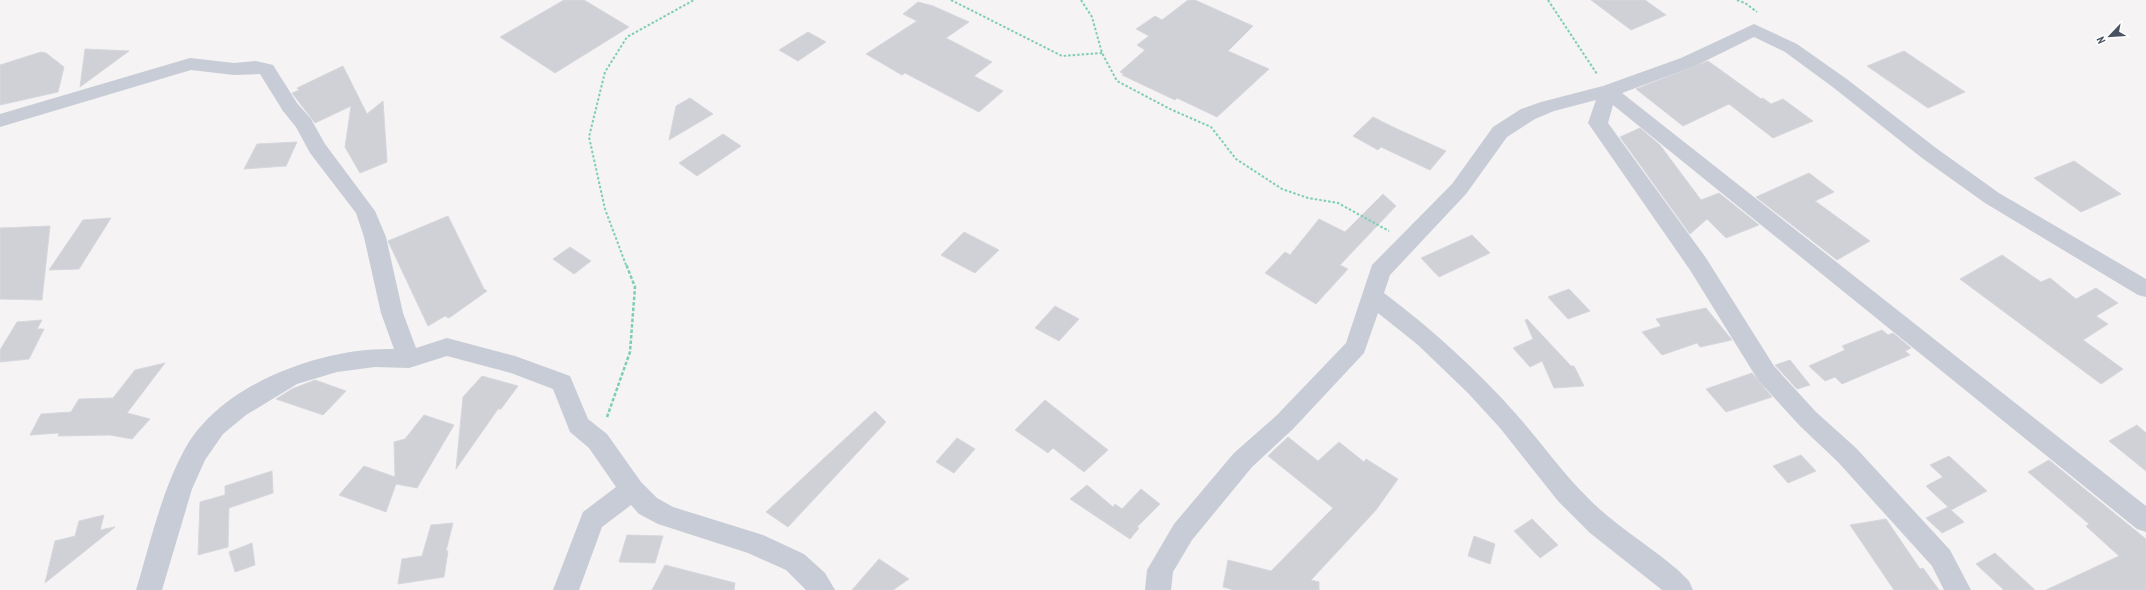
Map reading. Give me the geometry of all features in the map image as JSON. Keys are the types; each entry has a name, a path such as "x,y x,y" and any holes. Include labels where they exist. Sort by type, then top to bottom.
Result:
{"street":[{"path":"1158,590 1160,570 1184,532 1243,460 1285,422 1356,347 1380,271 1459,189 1500,132 1528,114 1548,106 1608,91 1688,62 1754,30 1791,48 1841,84 1929,153 1992,198 2146,290"},
{"path":"0,122 190,64 234,69 256,67 266,69 290,107 304,124 318,148 364,210 375,237 392,313 409,359"},
{"path":"1608,91 2146,521"},
{"path":"1608,91 1598,123 1698,264 1766,372 1808,419 1847,455 1941,558 1958,590"},
{"path":"1372,296 1412,325 1449,358 1508,421 1542,465 1588,515 1666,576 1680,590"},
{"path":"149,590 180,489 195,454 215,427 238,408 264,391 290,378 316,368 337,363 375,358 409,359 447,347 515,365 562,383 578,425 598,441 632,490 648,506 667,516 754,543 795,562 816,582 822,590"},
{"path":"566,590 592,520 632,490"}],"path":[{"path":"598,441 630,352 635,287 605,209 590,137 605,72 627,37 694,0"},
{"path":"951,0 1062,56 1102,53"},
{"path":"1081,0 1092,17 1102,53 1117,81 1211,127 1236,159 1282,189 1308,198 1338,203 1408,242"},
{"path":"1548,0 1608,91"}],"building":[{"path":"564,0 584,0 629,27 555,73 500,37"},
{"path":"1188,0 1195,0 1253,26 1228,51 1269,69 1217,117 1177,98 1175,100 1122,75 1124,74 1120,72 1145,50 1137,45 1149,36 1136,29 1155,16 1162,20"},
{"path":"1591,0 1645,0 1666,15 1631,30"},
{"path":"918,2 933,6 969,22 946,38 992,62 974,76 1003,91 979,112 905,73 902,75 866,54 917,21 903,14"},
{"path":"808,32 826,42 798,61 779,50"},
{"path":"85,49 129,51 80,87"},
{"path":"1904,51 1965,92 1928,108 1867,66"},
{"path":"41,52 46,53 64,67 58,92 0,105 0,65"},
{"path":"1708,61 1761,99 1763,98 1771,104 1783,99 1813,121 1773,138 1729,104 1683,126 1636,89"},
{"path":"343,66 367,114 383,101 387,162 360,173 345,147 351,106 315,123 292,93 299,90 297,88"},
{"path":"690,98 713,114 669,140 676,106"},
{"path":"1373,117 1446,151 1430,170 1381,147 1378,150 1353,136"},
{"path":"1640,128 1660,145 1701,200 1719,193 1759,225 1726,238 1707,219 1690,234 1620,137"},
{"path":"723,134 741,146 697,176 679,163"},
{"path":"297,142 286,166 244,169 257,144"},
{"path":"2074,161 2121,194 2081,212 2034,178"},
{"path":"1809,173 1834,192 1815,201 1870,241 1837,260 1756,197"},
{"path":"1383,194 1396,206 1340,265 1348,269 1316,304 1265,273 1285,252 1290,255 1319,219 1345,232"},
{"path":"448,216 484,289 487,291 449,318 445,316 428,326 388,241"},
{"path":"111,218 79,269 49,270 83,220"},
{"path":"50,226 42,300 0,299 0,228"},
{"path":"964,232 999,250 975,273 941,255"},
{"path":"1472,235 1490,253 1439,277 1421,258"},
{"path":"570,247 591,261 574,274 553,259"},
{"path":"2002,255 2041,282 2050,278 2076,299 2096,288 2118,303 2096,316 2108,324 2083,340 2123,369 2101,384 1960,279"},
{"path":"1569,289 1590,311 1568,319 1548,297"},
{"path":"1055,306 1079,319 1059,341 1035,328"},
{"path":"1706,308 1732,340 1700,347 1697,343 1662,355 1642,332 1661,326 1656,319"},
{"path":"1527,319 1571,366 1574,366 1584,386 1554,388 1542,361 1530,367 1513,348 1533,339 1525,320"},
{"path":"42,320 37,329 44,329 29,359 0,362 0,350 17,322"},
{"path":"1882,330 1888,335 1893,333 1911,348 1905,351 1910,355 1842,384 1835,377 1825,381 1809,366 1845,350 1842,346"},
{"path":"1790,360 1810,385 1797,389 1775,365"},
{"path":"165,363 127,413 150,419 132,439 110,435 58,436 59,433 30,435 41,414 71,412 79,399 113,398 135,370"},
{"path":"1752,373 1772,397 1726,412 1706,389"},
{"path":"482,376 518,386 501,409 498,409 456,469 463,397"},
{"path":"315,380 346,391 323,415 276,399 292,389"},
{"path":"1045,400 1108,450 1084,472 1053,448 1048,453 1015,430"},
{"path":"875,411 886,422 788,527 766,512"},
{"path":"424,415 454,425 417,488 396,484 386,512 339,495 364,466 395,477 394,442 405,439"},
{"path":"2137,425 2146,433 2146,471 2109,441"},
{"path":"1288,437 1318,461 1339,442 1364,462 1366,459 1398,479 1376,510 1311,580 1319,582 1319,590 1234,590 1223,587 1228,560 1271,571 1333,508 1268,456"},
{"path":"957,438 975,449 954,473 936,462"},
{"path":"1801,455 1816,471 1788,483 1773,466"},
{"path":"1949,456 1987,491 1951,510 1964,522 1942,533 1926,518 1948,507 1926,486 1943,477 1930,465"},
{"path":"2049,460 2146,539 2146,590 2046,590 2119,556 2086,526 2089,524 2028,472"},
{"path":"272,471 273,493 229,508 228,547 198,555 200,502 225,495 225,486"},
{"path":"1087,485 1113,507 1115,504 1122,509 1141,489 1160,504 1137,527 1139,528 1130,539 1070,499"},
{"path":"104,515 100,530 115,527 45,583 55,541 75,536 79,521"},
{"path":"1532,519 1558,545 1540,558 1514,531"},
{"path":"1886,519 1920,569 1923,568 1939,590 1894,590 1850,525"},
{"path":"453,523 446,551 448,551 444,577 398,584 402,559 422,556 431,525"},
{"path":"627,535 663,536 655,563 619,562"},
{"path":"1474,536 1495,544 1490,564 1468,556"},
{"path":"252,543 255,565 235,572 229,552"},
{"path":"1995,553 2035,590 2004,590 1976,564"},
{"path":"879,559 909,579 893,590 852,590"},
{"path":"665,565 735,583 734,590 652,590"}]}
